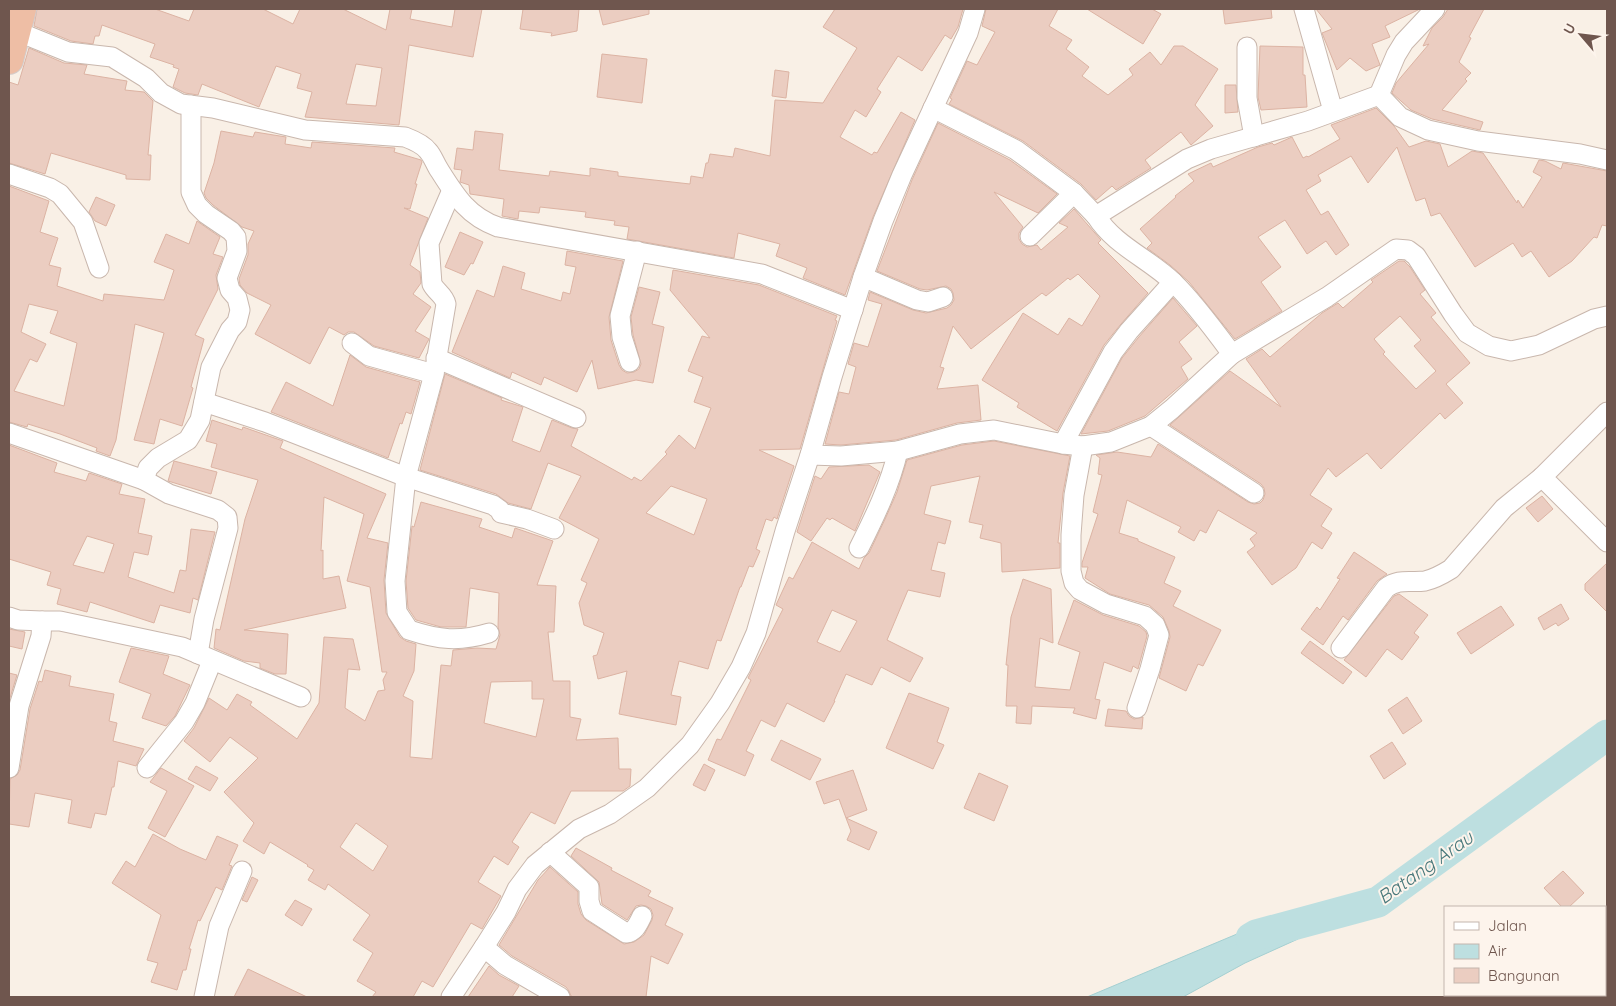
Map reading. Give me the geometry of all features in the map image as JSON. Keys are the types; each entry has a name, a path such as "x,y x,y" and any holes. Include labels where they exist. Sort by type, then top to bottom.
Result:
{"highway":[{"path":"9,60 19,20"}],"street":[{"path":"451,997 535,865 580,829 610,814 647,788 690,745 720,702 741,667 756,633 863,277 902,175 968,33 975,9"},
{"path":"1304,9 1333,111"},
{"path":"1096,216 1187,159 1212,149 1308,121 1379,96 1396,55 1404,42 1435,9"},
{"path":"19,20 68,52 112,57 146,78 161,93 181,104 213,108 305,130 405,137 419,143 428,150 457,198 483,221 498,227 762,274 853,310"},
{"path":"1247,47 1248,98 1254,137"},
{"path":"1379,96 1400,117 1428,130 1478,141 1580,154 1607,160"},
{"path":"144,480 148,468 158,458 188,440 200,420 210,367 230,330 237,322 240,310 237,298 230,290 227,278 237,251 236,237 197,205 191,192 191,105"},
{"path":"933,108 1016,150 1074,193 1114,238 1173,282 1232,354"},
{"path":"9,174 50,188 60,194 83,222 98,268"},
{"path":"452,190 429,243 432,284 435,290 444,297 446,304 435,366 406,477 395,581 397,612 409,630 438,638 462,639 489,632"},
{"path":"1030,236 1074,193"},
{"path":"810,455 842,456 898,451 960,434 994,430 1063,444 1083,446 1111,442 1151,426 1232,354 1328,297 1396,249 1408,250 1416,256 1467,333 1489,346 1510,351 1539,345 1594,319 1607,316"},
{"path":"630,362 622,337 620,316 637,251"},
{"path":"863,277 917,300 928,302 943,297"},
{"path":"1063,444 1113,352 1129,331 1173,282"},
{"path":"352,344 369,356 435,366 576,418"},
{"path":"204,402 265,422 406,477 493,505 502,513 527,519 554,529"},
{"path":"1341,648 1386,588 1392,583 1403,580 1426,581 1441,575 1450,568 1504,508 1542,477 1607,412"},
{"path":"1151,426 1254,493"},
{"path":"9,433 144,480 169,494 218,510 226,517 228,528 204,619 205,657 195,703 184,722 147,768"},
{"path":"1083,446 1074,496 1071,572 1074,583 1080,590 1106,604 1145,616 1155,625 1158,636 1150,669 1137,708"},
{"path":"859,548 882,499 898,451"},
{"path":"1542,477 1607,542"},
{"path":"9,617 18,620 60,621 182,647 301,698"},
{"path":"9,768 19,706 41,636 42,621"},
{"path":"550,852 589,887 589,901 592,911 626,933 630,933 635,929 642,916"},
{"path":"204,997 219,926 242,871"},
{"path":"484,947 505,966 560,997"}],"water":[{"path":"1287,913 1298,939 1245,963 1183,997 1087,997"}],"building":[{"path":"37,9 155,9 189,21 194,9 263,9 293,24 300,9 343,9 386,30 390,9 412,9 410,19 452,27 455,9 482,9 473,57 409,45 399,125 305,117 312,92 297,88 301,74 276,66 259,107 202,84 198,95 185,93 173,87 179,69 173,67 174,65 150,57 155,44 102,25 99,36 95,36 93,44 71,41 34,26","holes":["356,64 382,68 376,106 346,104"]},
{"path":"523,9 579,9 577,31 551,36 552,33 520,29"},
{"path":"599,9 649,9 649,14 603,25"},
{"path":"835,9 963,9 958,27 951,39 945,35 922,71 898,56 877,89 881,92 866,117 855,110 840,137 872,155 874,152 877,153 901,112 915,120 873,217 845,295 803,278 807,268 776,256 780,244 738,233 734,258 627,239 629,227 614,225 615,221 585,217 586,212 540,207 539,213 519,211 518,219 502,216 504,199 470,194 469,185 460,182 462,170 454,169 457,148 473,150 475,131 503,134 499,170 549,176 550,171 590,176 590,168 618,172 618,176 690,184 691,176 703,178 710,154 733,157 735,148 770,156 775,100 823,103 857,48 823,27"},
{"path":"986,9 1058,9 1049,26 1072,40 1066,49 1089,67 1082,76 1108,95 1133,75 1129,69 1150,52 1161,65 1174,46 1183,46 1218,69 1195,105 1213,126 1191,145 1181,132 1145,160 1151,168 1116,190 1112,186 1096,200 1081,184 1023,141 949,104 967,61 977,65 995,32 982,26"},
{"path":"1087,9 1152,9 1161,14 1143,44"},
{"path":"1223,9 1271,9 1272,18 1225,24"},
{"path":"1316,9 1420,9 1385,26 1390,37 1372,44 1380,65 1366,71 1350,58 1337,70 1322,33 1332,29"},
{"path":"1448,9 1484,9 1469,37 1471,38 1459,62 1471,73 1465,79 1467,81 1442,110 1483,122 1480,130 1432,119 1411,110 1392,93 1396,83 1429,44 1423,46 1432,28"},
{"path":"1260,46 1303,47 1303,75 1305,75 1307,107 1261,110 1258,97"},
{"path":"29,48 64,63 87,65 84,74 127,81 125,90 144,92 153,101 148,155 151,155 150,180 126,179 126,175 51,153 45,174 9,163 9,82 18,85"},
{"path":"602,54 647,59 642,103 597,97"},
{"path":"775,70 789,72 786,98 772,96"},
{"path":"1225,85 1236,85 1238,112 1225,113"},
{"path":"1376,108 1394,126 1409,147 1426,141 1440,144 1448,167 1472,151 1483,153 1517,203 1518,200 1523,208 1542,177 1533,172 1539,160 1561,169 1563,163 1607,171 1607,226 1602,225 1597,238 1594,237 1572,261 1549,277 1531,251 1522,257 1513,243 1475,267 1440,213 1431,216 1425,198 1416,201 1397,147 1368,183 1351,156 1318,175 1321,181 1306,190 1321,215 1328,211 1349,245 1336,255 1326,241 1307,254 1285,220 1258,237 1281,267 1261,282 1282,311 1235,339 1189,282 1147,248 1152,243 1140,229 1194,181 1188,174 1211,163 1213,167 1258,147 1272,143 1274,145 1292,137 1303,158 1308,157 1340,139 1331,125"},
{"path":"938,123 1010,160 1057,194 1038,213 994,192 1023,227 1019,233 1019,239 1022,244 1027,247 1037,245 1041,250 1068,227 1059,223 1074,209 1101,240 1098,243 1148,293 1104,345 1057,431 1017,407 1019,403 982,380 1023,313 1058,335 1069,318 1082,326 1100,296 1078,274 1070,280 1068,278 1046,296 1042,293 971,349 953,326 940,367 944,368 937,389 978,385 981,420 957,423 896,440 841,445 825,444 839,392 849,394 856,367 848,364 854,343 868,347 882,304 868,300 870,292 913,310 926,313 947,308 954,300 951,289 946,286 927,290 920,289 877,271 912,180"},
{"path":"221,131 253,137 255,132 286,137 285,144 311,148 312,142 395,148 394,152 421,160 410,209 404,208 428,218 410,265 420,272 421,283 413,294 431,307 415,331 429,339 419,358 374,346 354,332 348,332 344,335 329,327 310,364 255,334 271,305 247,293 240,285 239,279 248,255 248,244 254,231 242,227 213,205 204,193 214,163"},
{"path":"9,186 49,201 40,232 58,238 49,265 61,268 57,286 103,301 104,294 164,300 174,270 154,262 166,234 189,244 197,221 220,237 213,254 223,257 216,275 218,289 195,335 204,339 182,426 160,419 154,444 134,440 164,333 135,324 116,440 110,456 96,451 97,448 60,434 28,424 27,427 9,422","holes":["29,304 58,311 50,333 77,343 64,406 14,391 30,359 37,362 46,344 21,332"]},
{"path":"96,197 115,205 106,226 95,221 89,212"},
{"path":"460,232 483,242 473,264 471,263 464,275 445,267"},
{"path":"567,251 623,261 609,317 611,340 619,365 627,373 639,369 641,364 633,335 631,317 639,287 660,292 652,324 664,327 653,383 636,380 598,389 592,360 577,392 544,377 541,385 512,372 510,378 452,352 477,290 494,297 503,266 525,273 521,289 561,301 563,292 570,294 576,267 565,265"},
{"path":"1399,261 1404,261 1410,267 1425,290 1420,294 1436,313 1431,317 1470,363 1446,384 1463,403 1445,419 1440,413 1381,469 1367,453 1336,477 1328,468 1310,495 1332,509 1321,526 1332,533 1322,549 1312,542 1296,568 1272,585 1247,552 1255,546 1250,539 1257,533 1218,510 1206,533 1200,530 1194,541 1178,532 1181,527 1127,500 1119,533 1138,539 1138,541 1175,557 1164,583 1181,591 1173,606 1221,630 1203,666 1198,664 1186,691 1159,678 1170,637 1163,617 1149,605 1110,594 1085,578 1088,567 1082,567 1082,563 1098,514 1093,512 1102,475 1098,474 1100,458 1096,455 1117,452 1151,457 1158,444 1248,502 1260,503 1265,494 1261,484 1170,425 1230,371 1281,407 1246,359 1262,349 1270,357 1322,313 1338,303 1343,308 1373,282 1371,280","holes":["1400,316 1421,340 1414,346 1436,371 1416,389 1383,354 1385,352 1374,339"]},
{"path":"673,270 759,285 837,316 800,449 759,450 794,466 777,519 774,517 772,521 766,519 756,549 760,551 753,567 749,566 721,641 717,640 708,669 679,661 671,695 681,697 676,725 619,714 627,671 598,679 593,656 597,655 604,633 584,625 579,603 587,583 581,580 599,539 559,518 581,476 548,463 531,509 508,503 496,494 420,470 445,374 502,398 501,400 523,407 512,441 540,452 552,420 578,429 571,446 632,480 634,477 641,481 667,454 665,452 679,435 695,449 711,408 694,402 703,377 688,371 702,336 710,338 670,290","holes":["671,486 707,499 694,535 646,513"]},
{"path":"1173,298 1197,326 1179,342 1192,359 1181,367 1188,379 1145,416 1108,431 1081,434 1122,358"},
{"path":"350,355 366,367 420,382 411,414 406,412 402,424 400,423 388,458 271,412 286,382 333,406"},
{"path":"212,420 242,430 243,427 283,441 280,448 386,494 367,538 388,543 384,580 386,613 400,637 416,644 414,671 403,696 413,701 410,757 432,759 441,665 451,666 453,650 496,649 500,635 498,627 499,593 470,588 466,627 441,627 416,620 408,608 406,581 412,526 414,527 421,502 482,519 479,527 512,538 515,528 553,541 537,585 556,586 554,632 548,632 553,681 570,681 570,717 581,719 576,740 618,738 619,769 631,769 630,786 623,791 571,791 555,824 531,812 512,842 519,847 508,865 494,856 478,882 501,896 482,929 471,923 433,987 422,981 413,997 372,997 376,992 357,981 373,953 353,940 370,915 328,884 325,890 308,880 314,870 270,842 264,854 243,841 254,823 224,792 258,758 230,737 210,762 184,741 194,728 209,698 227,710 237,694 252,702 250,705 297,739 319,703 324,637 353,639 360,670 348,669 345,708 365,721 378,691 385,690 383,680 387,672 382,672 370,587 347,581 364,514 324,497 321,551 323,550 323,579 339,576 346,608 244,630 288,634 286,674 275,674 260,668 260,663 244,661 214,648 216,629 220,630 245,519 258,480 211,467 217,444 206,441","holes":["532,681 532,699 544,699 536,737 484,723 491,682","356,823 388,846 373,871 340,847"]},
{"path":"994,441 1070,456 1063,493 1058,543 1060,543 1060,568 1002,572 1001,543 980,538 983,525 969,522 980,476 931,486 924,514 951,521 945,544 938,542 931,570 945,573 940,597 908,590 887,640 923,658 910,682 881,667 872,685 846,674 824,722 787,703 775,727 761,720 746,751 754,755 745,776 708,760 717,739 721,740 751,680 748,678 783,609 776,605 789,577 793,579 812,542 859,569 864,558 869,553 886,517 897,492 907,460 962,445","holes":["832,610 857,621 840,652 817,642"]},
{"path":"9,445 57,463 54,472 86,481 89,473 122,484 119,494 145,499 138,533 152,536 148,555 134,552 128,577 174,593 180,570 186,571 191,529 215,532 198,600 193,598 190,613 160,605 154,623 90,602 87,612 57,604 61,589 47,585 51,572 9,559","holes":["87,536 114,544 104,573 73,565"]},
{"path":"174,461 217,472 211,494 168,481"},
{"path":"869,465 880,472 855,531 832,518 830,520 827,518 811,541 797,532 815,476 821,479 829,467"},
{"path":"1542,496 1553,509 1538,522 1526,508"},
{"path":"1354,552 1387,574 1377,581 1348,620 1343,616 1323,645 1301,629 1317,607 1320,610 1340,579 1337,578"},
{"path":"1607,563 1607,612 1585,590 1585,584"},
{"path":"1023,579 1051,589 1053,643 1040,638 1035,687 1070,690 1080,652 1058,644 1074,600 1103,615 1139,626 1146,632 1147,636 1138,669 1133,666 1131,672 1104,662 1095,699 1100,700 1096,719 1073,713 1075,708 1032,706 1031,724 1016,723 1017,706 1006,706 1008,665 1006,665 1011,617"},
{"path":"1399,594 1428,615 1414,633 1419,637 1402,660 1387,649 1366,677 1344,660 1394,596"},
{"path":"1561,604 1569,619 1558,626 1556,623 1544,630 1538,618"},
{"path":"1501,606 1514,625 1471,654 1457,633"},
{"path":"9,629 25,632 22,649 9,646"},
{"path":"1310,641 1352,672 1343,684 1301,653"},
{"path":"131,648 169,656 163,674 190,685 175,716 166,726 142,718 151,694 119,682"},
{"path":"45,670 71,676 69,686 114,694 109,721 117,723 113,741 144,749 136,766 118,761 114,787 112,787 106,815 95,813 91,828 68,823 72,800 35,793 29,827 9,824 10,779 17,775 20,770 30,709 39,681 42,682"},
{"path":"9,673 17,675 9,701"},
{"path":"909,693 949,708 937,742 944,745 933,769 886,748"},
{"path":"1407,697 1422,721 1403,734 1388,710"},
{"path":"1108,709 1126,711 1134,719 1143,717 1142,729 1105,726"},
{"path":"781,740 821,759 810,780 771,760"},
{"path":"1392,742 1406,764 1384,779 1370,756"},
{"path":"704,764 715,770 705,791 693,785"},
{"path":"196,766 218,778 210,791 188,779"},
{"path":"161,768 194,786 165,837 148,828 167,791 150,782"},
{"path":"853,770 867,810 846,818 839,799 824,804 816,782"},
{"path":"979,773 1008,786 994,821 964,808"},
{"path":"846,818 877,832 869,850 847,840 851,831"},
{"path":"153,834 180,849 206,860 217,836 238,845 229,865 232,866 222,890 216,887 200,921 198,920 189,949 191,949 186,970 183,970 177,990 151,982 158,963 147,960 161,915 112,883 126,861 135,867"},
{"path":"576,848 612,868 611,870 651,891 648,896 673,908 665,925 683,934 668,964 651,956 646,997 571,996 566,987 512,956 499,945 538,880 550,867 578,892 578,904 581,914 586,920 624,944 634,942 644,935 652,920 651,909 641,905 636,906 627,920 602,904 599,882 571,856"},
{"path":"1563,871 1584,893 1570,906 1561,906 1544,888"},
{"path":"252,877 258,880 247,902 242,900"},
{"path":"295,900 312,909 302,926 285,915"},
{"path":"489,966 499,975 519,986 512,997 468,997"},
{"path":"248,969 307,997 234,997"}],"waterway":[{"name":"Batang Arau","path":"1251,938 1256,935 1378,902 1607,735"}]}
